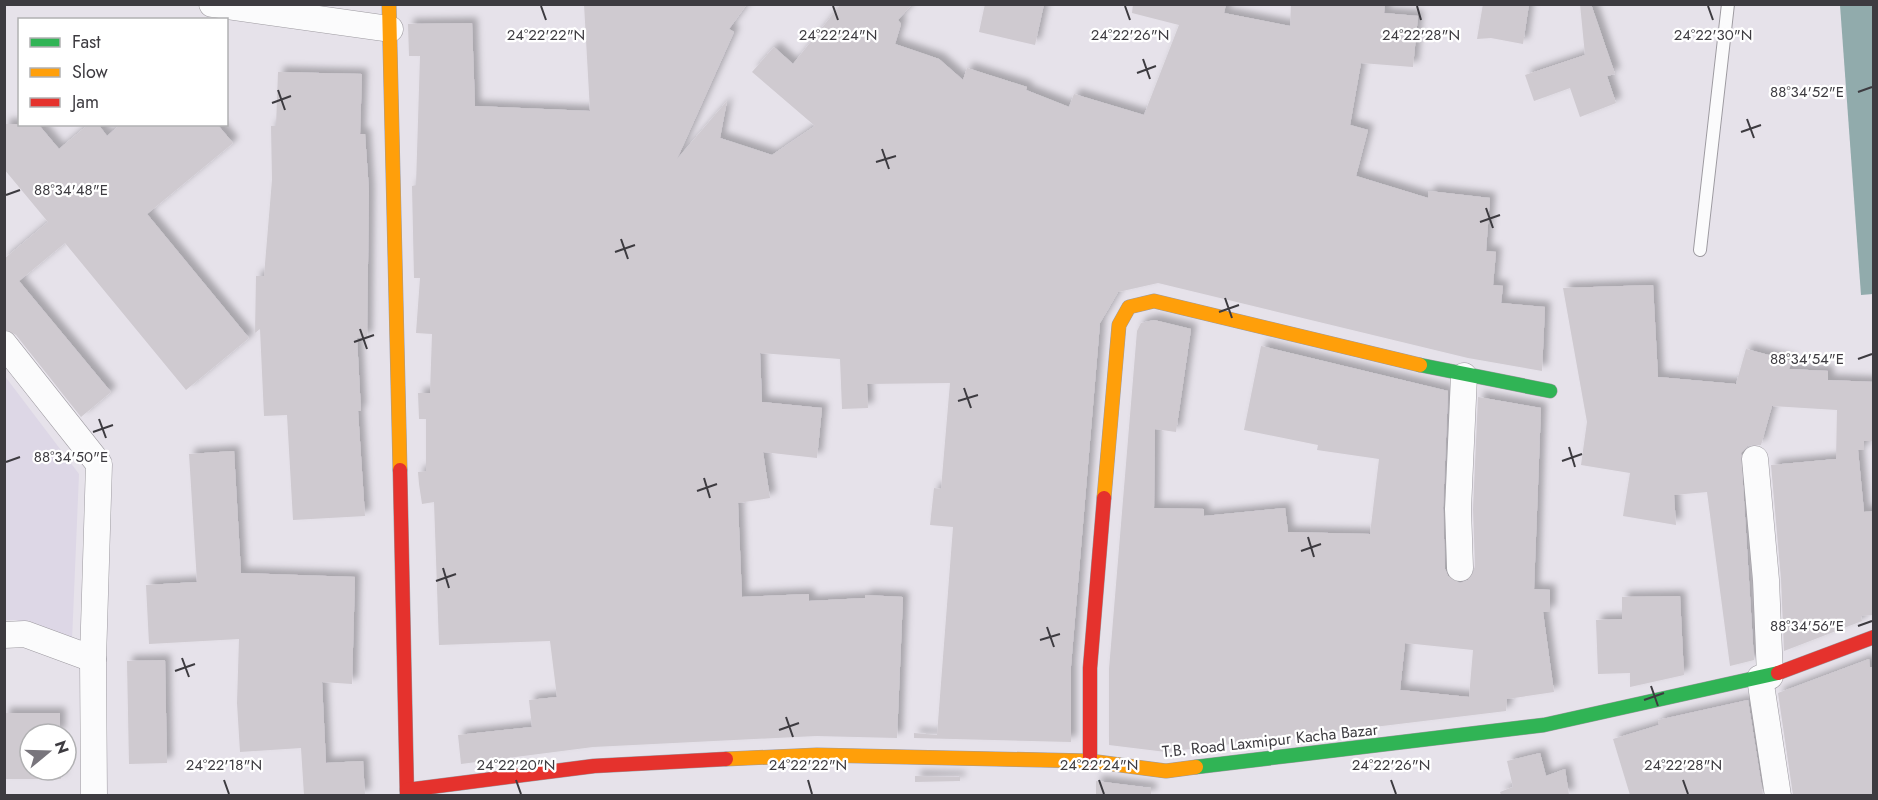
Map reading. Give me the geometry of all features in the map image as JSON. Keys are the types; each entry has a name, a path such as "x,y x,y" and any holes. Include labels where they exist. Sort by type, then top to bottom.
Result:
{"street":[{"path":"212,4 389,17 407,793"},
{"path":"1090,760 1089,668 1119,325 1129,307 1154,301 1464,376 1550,391"},
{"path":"4,344 99,464 93,659 94,795"},
{"path":"1460,568 1458,509 1464,376"},
{"path":"1755,459 1766,580 1765,677 1778,795"},
{"path":"4,635 25,634 93,659"},
{"name":"T.B. Road Laxmipur Kacha Bazar","path":"407,793 594,766 817,755 1090,760 1166,771 1544,725 1629,709 1765,677 1874,637"}],"lane":[{"path":"1700,250 1728,4"}],"shaded area":[{"path":"1840,5 1873,5 1873,294 1861,295"},
{"path":"4,375 79,474 72,641 16,620 5,620"}],"building":[{"path":"584,4 747,4 729,29 734,32 677,159 727,101 720,138 772,155 815,126 752,72 774,47 793,64 841,4 912,4 898,20 901,24 895,44 939,59 963,80 967,68 1027,87 1026,90 1069,107 1074,94 1144,115 1179,25 1132,13 1133,4 1226,4 1224,13 1290,26 1291,4 1385,4 1384,13 1418,16 1413,67 1361,63 1350,125 1368,130 1356,176 1428,198 1429,191 1490,198 1486,251 1496,252 1493,285 1503,286 1501,303 1545,307 1542,371 1468,358 1158,283 1118,292 1100,323 1071,666 1071,742 914,738 914,733 937,735 953,527 930,525 934,488 941,489 950,383 867,384 868,408 842,409 840,359 760,353 762,402 822,408 817,458 763,452 770,498 738,503 742,597 809,594 809,601 865,598 865,595 903,597 897,738 816,736 593,747 461,764 458,735 532,727 529,700 557,697 550,641 439,645 434,502 422,504 418,472 426,471 426,419 419,419 418,393 430,393 432,334 416,333 420,278 414,278 412,186 416,185 420,56 409,56 408,24 472,23 475,106 590,111"},
{"path":"985,4 1044,4 1035,45 979,32"},
{"path":"1483,4 1529,4 1523,44 1491,38 1477,39"},
{"path":"1580,4 1591,4 1615,74 1607,76 1616,103 1580,117 1570,88 1534,101 1525,75 1585,55"},
{"path":"278,72 362,74 360,134 365,134 369,191 367,338 357,338 361,411 358,411 365,516 293,520 287,415 264,416 260,329 255,333 256,276 264,276 272,180 271,126 276,126"},
{"path":"4,124 40,126 59,149 87,126 100,126 107,136 119,126 219,126 233,143 147,214 249,338 186,390 65,243 19,281 111,392 81,417 16,335 4,329 4,259 48,222 4,169"},
{"path":"1653,285 1658,377 1736,384 1746,349 1792,361 1789,369 1828,371 1828,380 1874,382 1874,441 1864,441 1864,450 1858,450 1864,512 1874,511 1874,615 1861,616 1862,621 1784,651 1781,579 1771,465 1836,459 1837,410 1772,406 1761,445 1747,446 1741,453 1754,660 1730,666 1707,492 1674,495 1676,525 1623,516 1630,473 1581,465 1587,422 1563,288"},
{"path":"1154,320 1191,329 1176,432 1155,429 1154,508 1204,509 1204,516 1285,508 1288,532 1370,534 1379,459 1317,450 1318,445 1244,430 1261,346 1448,391 1443,508 1445,569 1448,576 1460,583 1468,580 1475,567 1473,509 1478,397 1541,408 1534,589 1550,590 1550,612 1543,612 1554,692 1507,699 1506,711 1166,752 1109,745 1109,669 1137,331 1141,323","holes":["1405,643 1473,650 1469,697 1400,690"]},
{"path":"234,451 241,573 355,577 352,684 322,682 326,763 363,761 365,795 304,795 301,748 240,752 237,703 239,639 149,644 146,585 197,582 189,454"},
{"path":"1680,596 1684,675 1630,687 1630,673 1598,674 1596,620 1622,619 1622,597"},
{"path":"1869,659 1870,667 1874,667 1874,795 1793,795 1778,693"},
{"path":"165,660 167,763 129,764 127,661"},
{"path":"1748,700 1763,795 1630,795 1613,739 1659,725 1658,720"},
{"path":"4,713 60,713 60,722 18,722 18,779 4,779"},
{"path":"1540,753 1546,776 1565,769 1569,795 1501,795 1500,792 1513,787 1507,761"},
{"path":"915,776 960,777 960,781 915,782"},
{"path":"1096,781 1151,788 1151,795 1096,795"}],"traffic: fast":[{"path":"1420,365 1550,391"},
{"path":"1196,767 1544,725 1778,673"}],"traffic: slow":[{"path":"389,4 400,470"},
{"path":"1104,498 1119,325 1129,307 1154,301 1420,365"},
{"path":"726,759 817,755 1090,761 1166,771 1196,767"}],"traffic: jam":[{"path":"400,470 407,796"},
{"path":"1090,761 1090,668 1104,498"},
{"path":"1778,673 1874,637"},
{"path":"407,790 594,766 726,759"}]}
